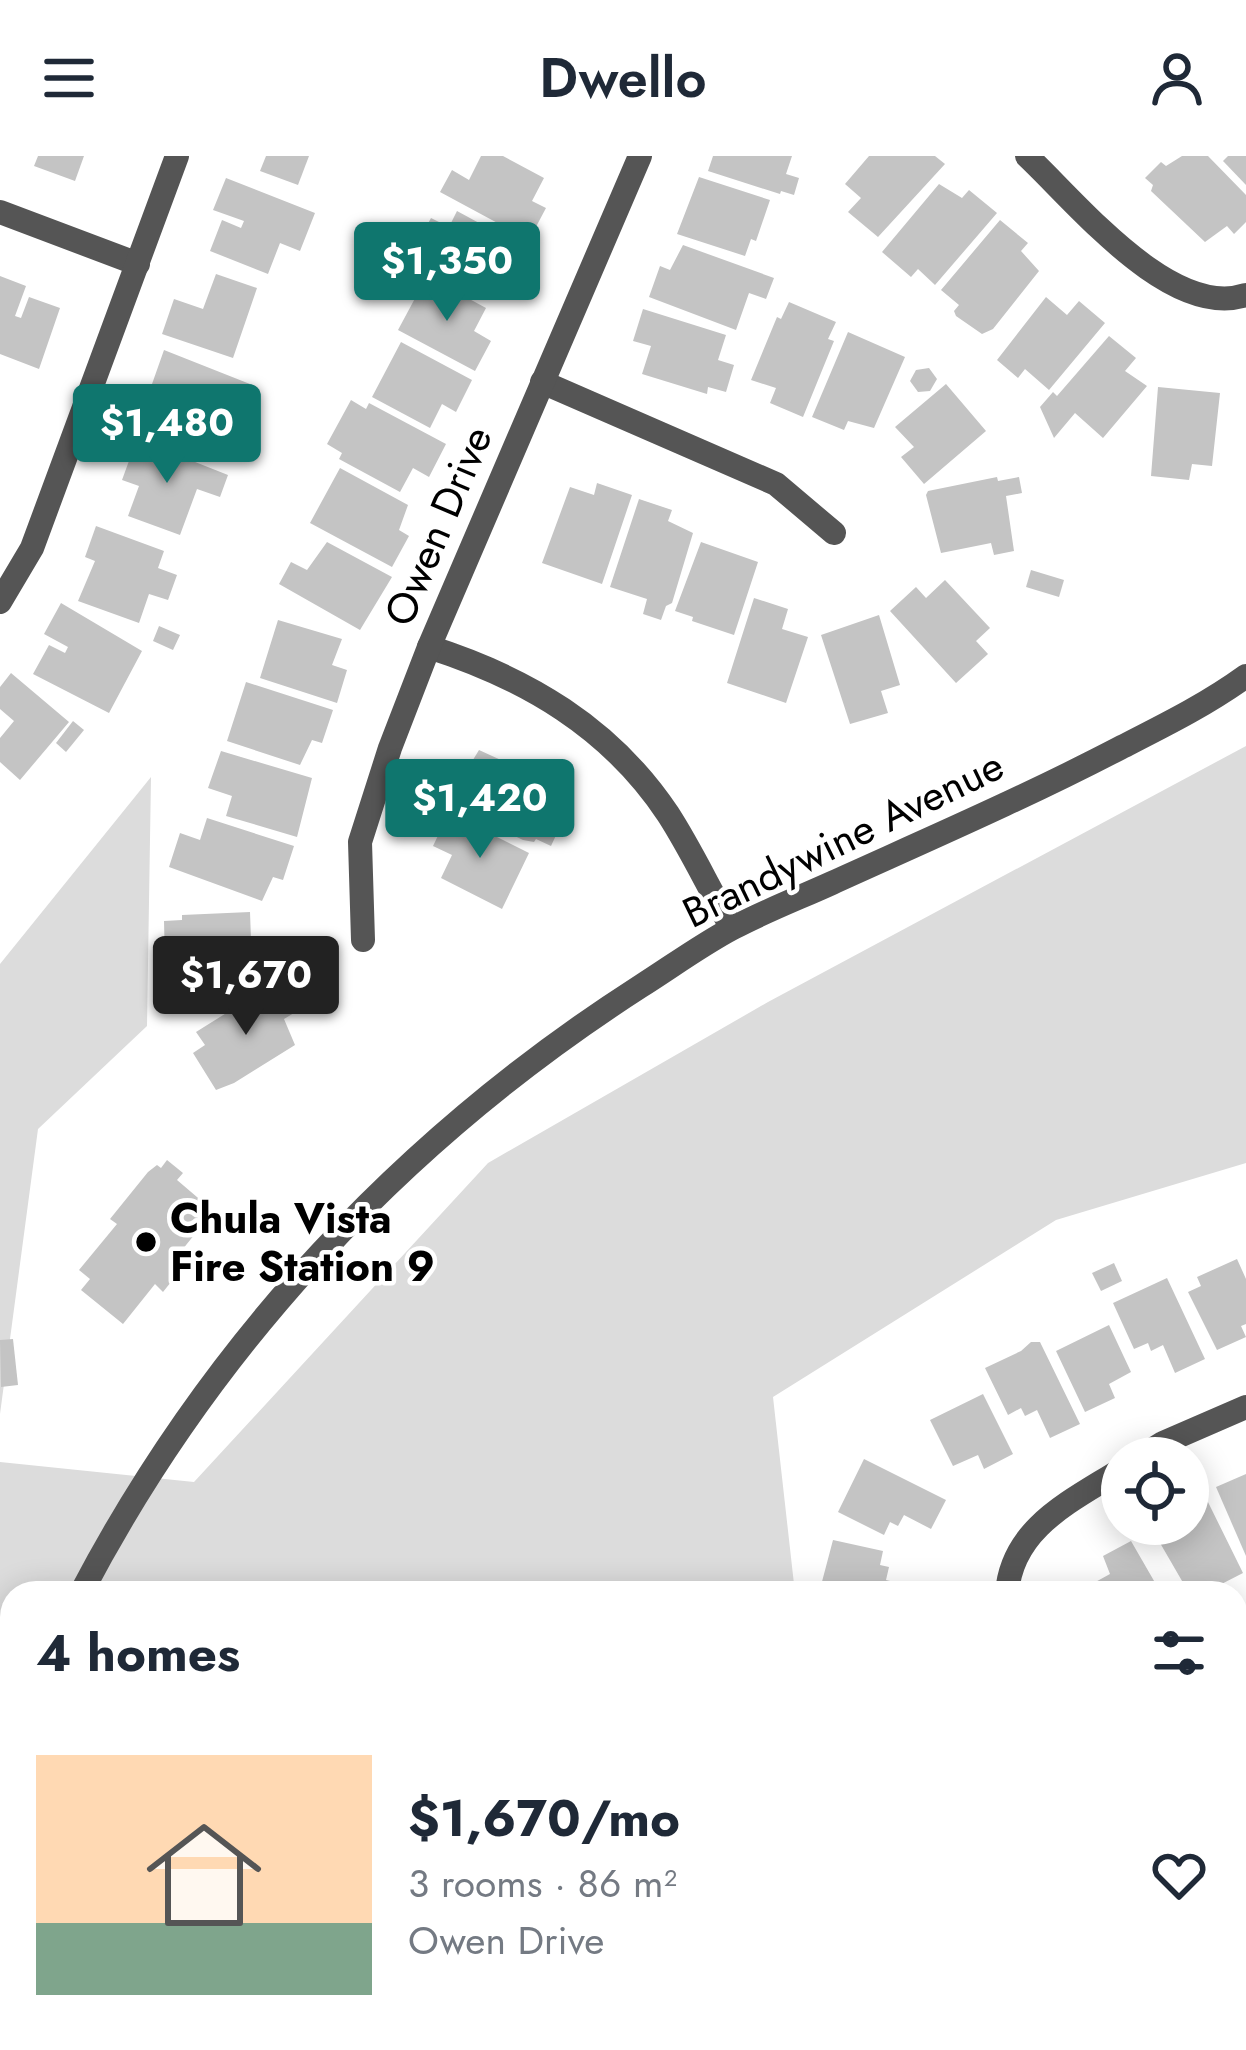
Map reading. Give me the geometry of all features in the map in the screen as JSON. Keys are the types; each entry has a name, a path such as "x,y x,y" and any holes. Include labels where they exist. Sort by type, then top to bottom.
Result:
{"street":[{"path":"0,602 32,548 177,156"},
{"name":"Owen Drive","path":"363,940 360,842 390,748 428,647 640,156"},
{"path":"1027,156 1129,254 1172,285 1228,301 1246,295"},
{"path":"0,212 138,264"},
{"path":"542,382 776,484 833,533"},
{"path":"428,647 507,675 568,711 623,758 665,811 732,928"},
{"name":"Brandywine Avenue","path":"88,1581 142,1486 206,1391 285,1288 375,1193 496,1087 605,1009 732,928 1056,782 1213,700 1246,676"},
{"path":"1176,1437 1246,1407"},
{"path":"1009,1581 1012,1563 1040,1520 1101,1482"}],"shaded area":[{"path":"1246,746 1246,1163 1056,1220 773,1397 794,1581 0,1581 0,1462 194,1482 488,1163 768,1002"},
{"path":"151,777 147,1026 38,1129 0,1414 0,964"}],"building":[{"path":"38,156 84,156 75,181 34,166"},
{"path":"266,156 309,156 298,185 260,171"},
{"path":"481,156 503,156 544,178 532,201 546,208 529,240 440,192 452,170 469,180"},
{"path":"713,156 792,156 786,174 799,178 794,195 708,171"},
{"path":"869,156 935,156 945,164 878,237 848,212 861,198 845,184"},
{"path":"1182,156 1208,156 1246,195 1246,222 1234,234 1227,226 1205,242 1151,191 1153,185 1145,178 1161,162 1166,166"},
{"path":"1228,156 1246,156 1246,185 1223,161"},
{"path":"699,177 770,200 756,241 751,239 745,256 677,234"},
{"path":"226,178 315,213 300,251 280,243 268,274 210,251 222,220 241,228 244,221 213,210"},
{"path":"939,184 962,198 969,190 997,213 935,285 918,269 911,277 882,252"},
{"path":"457,211 529,250 513,280 501,274 488,298 428,266 436,249 419,240 431,218 449,227"},
{"path":"1000,220 1028,243 1021,251 1039,271 993,329 982,334 956,316 959,305 941,290"},
{"path":"683,245 774,278 766,299 749,293 736,330 649,297 660,266 670,270"},
{"path":"216,274 257,288 233,358 162,334 174,299 203,309"},
{"path":"0,276 26,286 15,316 21,318 29,297 60,308 39,369 0,354"},
{"path":"427,276 486,308 474,331 491,341 475,371 398,330"},
{"path":"1046,297 1067,315 1079,301 1105,323 1049,390 1025,369 1018,378 997,360"},
{"path":"789,302 836,322 828,339 834,341 803,417 770,403 776,388 751,380 777,317 781,319"},
{"path":"643,309 726,335 718,360 734,365 726,392 708,387 707,394 642,374 651,346 633,341"},
{"path":"848,332 905,357 874,428 848,421 844,430 812,417"},
{"path":"1109,336 1136,358 1125,371 1147,386 1103,438 1075,413 1054,438 1040,407 1053,392 1057,396"},
{"path":"401,342 472,380 456,412 442,404 430,428 372,397"},
{"path":"164,350 255,386 249,405 238,401 226,431 214,427 207,446 146,425 158,393 173,398 175,393 152,384"},
{"path":"929,368 937,379 930,391 918,392 910,381 916,370"},
{"path":"946,384 986,431 924,484 901,457 914,447 895,427"},
{"path":"1158,387 1220,393 1212,466 1192,464 1189,480 1151,476"},
{"path":"351,400 366,409 369,403 446,444 429,477 413,468 400,492 339,459 342,453 327,444"},
{"path":"137,439 228,475 220,497 197,489 180,535 128,516 139,486 122,480"},
{"path":"340,468 408,505 399,530 409,536 392,567 310,523"},
{"path":"997,477 998,481 1019,477 1022,493 1006,496 1014,551 994,555 991,543 941,553 928,491"},
{"path":"597,483 632,495 602,584 542,563 570,487 594,495"},
{"path":"639,499 672,510 668,521 693,533 672,603 661,620 643,614 647,599 610,587"},
{"path":"96,526 164,551 158,568 177,575 168,600 149,594 139,623 78,601 95,561 85,557"},
{"path":"327,542 392,577 360,630 279,584 291,562 307,570"},
{"path":"701,542 758,562 734,635 675,611"},
{"path":"1031,570 1064,580 1059,597 1026,587"},
{"path":"945,580 990,628 976,641 988,654 956,683 890,611 916,587 926,598"},
{"path":"754,598 788,609 782,629 808,637 786,703 727,683"},
{"path":"61,603 142,651 109,713 33,674 49,645 65,653 68,647 44,634"},
{"path":"879,615 900,685 881,691 888,713 850,724 821,635"},
{"path":"278,620 342,639 332,665 347,670 337,703 260,678"},
{"path":"159,626 180,635 173,650 153,641"},
{"path":"11,673 69,722 20,780 0,762 0,738 14,721 0,709 0,687"},
{"path":"246,682 333,710 322,743 312,740 300,765 227,741"},
{"path":"73,721 84,730 66,752 56,743"},
{"path":"479,750 560,787 571,803 551,846 536,839 523,840 438,799 453,768 465,773"},
{"path":"221,751 312,778 297,837 226,816 232,796 208,788"},
{"path":"449,813 529,853 502,909 441,878 452,855 433,846"},
{"path":"207,818 294,846 283,880 273,877 262,901 169,867 180,833 200,840"},
{"path":"250,912 251,940 271,939 273,974 184,977 184,961 165,962 164,921 182,920 182,915"},
{"path":"276,982 294,1013 284,1019 295,1045 216,1090 193,1053 205,1045 196,1032"},
{"name":"Chula Vista Fire Station 9","path":"167,1160 183,1173 177,1180 211,1209 174,1260 183,1267 163,1292 155,1284 123,1324 81,1290 90,1279 79,1270 117,1224 110,1219 148,1172"},
{"path":"1237,1259 1246,1279 1246,1324 1241,1326 1246,1337 1217,1350 1188,1292 1201,1286 1197,1277"},
{"path":"1114,1263 1122,1281 1101,1291 1092,1273"},
{"path":"1167,1278 1205,1359 1175,1373 1163,1345 1151,1351 1148,1343 1134,1349 1113,1303"},
{"path":"1109,1325 1131,1372 1109,1384 1115,1398 1085,1412 1056,1351"},
{"path":"13,1339 18,1385 1,1387 0,1340"},
{"path":"1031,1342 1040,1342 1080,1424 1050,1438 1037,1410 1025,1416 1021,1408 1008,1415 985,1368"},
{"path":"983,1394 1013,1454 984,1469 978,1455 953,1466 930,1420"},
{"path":"864,1459 946,1500 931,1529 904,1515 898,1526 890,1522 884,1535 838,1512"},
{"path":"1246,1474 1246,1556 1216,1487"},
{"path":"1209,1504 1243,1573 1227,1581 1182,1581 1161,1545 1209,1545"},
{"path":"833,1540 883,1551 880,1565 889,1567 886,1580 890,1581 822,1581"},
{"path":"1133,1545 1154,1581 1097,1581 1110,1574 1103,1556"}],"place":[{"name":"Chula Vista Fire Station 9","path":"146,1242"}]}
